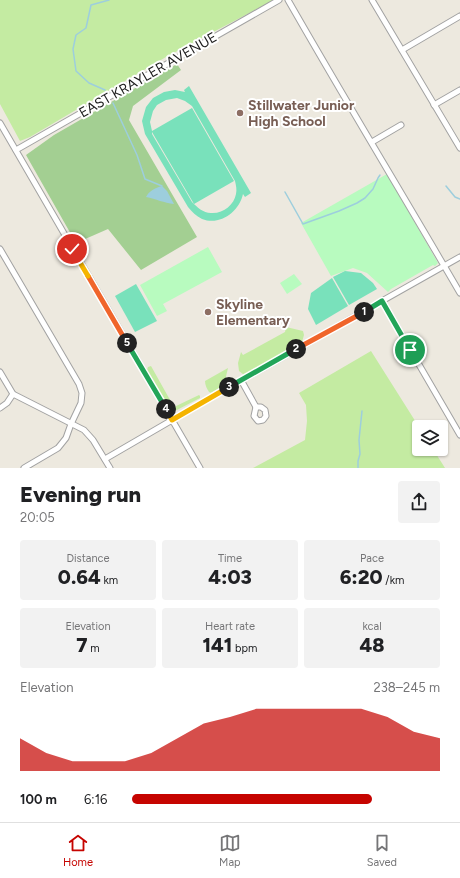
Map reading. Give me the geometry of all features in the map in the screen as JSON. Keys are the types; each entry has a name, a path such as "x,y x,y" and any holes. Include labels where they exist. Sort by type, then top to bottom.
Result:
{"street":[{"name":"EAST KRAYLER AVENUE","path":"16,150 279,0"},
{"path":"288,0 460,293"},
{"path":"372,0 460,148"},
{"path":"402,50 460,16"},
{"path":"434,105 460,90"},
{"path":"0,123 200,468"},
{"path":"372,142 401,125"},
{"path":"0,249 79,384 82,393 81,403 66,438 58,448 24,468"},
{"path":"105,459 241,380 460,257"},
{"path":"382,301 460,435"},
{"path":"0,372 13,394 84,430 93,440 110,468"},
{"path":"241,380 256,407"},
{"path":"0,408 7,403 13,394"}],"green space":[{"path":"0,0 274,0 166,57 30,137 20,141 0,104"},
{"path":"177,64 181,70 133,106 129,120 197,237 141,270 108,229 76,243 26,155 54,135"},
{"path":"189,86 251,193 245,197 243,194 241,201 233,212 222,219 215,221 202,219 191,211 145,134 142,121 146,107 153,98 164,92 175,90 185,92 184,90","holes":["177,98 192,106 235,181 235,198 233,202 224,210 215,213 208,213 194,204 234,181 192,108 152,131 150,122 153,111 157,105 166,100","152,132 194,204 152,134"]},
{"path":"387,174 438,263 388,292 367,273 353,268 331,276 301,223"},
{"path":"208,247 222,272 163,304 167,311 157,316 140,285"},
{"path":"345,271 361,273 373,283 377,289 349,305 333,277"},
{"path":"294,274 302,284 287,294 280,283"},
{"path":"332,278 348,306 316,325 308,309 311,293"},
{"path":"136,284 157,321 135,332 115,296"},
{"path":"286,327 303,331 304,335 302,342 244,375 239,371 238,363 241,352 243,355 285,332"},
{"path":"371,351 415,420 412,420 412,456 437,456 445,468 253,468 305,440 307,421 306,405 299,393"},
{"path":"151,366 174,407 199,395 200,398 173,412 147,370 148,367"},
{"path":"228,368 224,385 211,393 209,392 205,381"}],"water":[{"path":"162,186 167,191 174,204 146,197 152,190"}],"waterway":[{"path":"105,90 89,83 76,71 73,49 76,35 86,28 91,5 109,0"},
{"path":"113,103 137,155 145,179 162,186"},
{"path":"285,192 303,224 339,211 365,198 373,189 380,175"},
{"path":"446,186 455,197 460,199"},
{"path":"358,468 362,411"}],"place":[{"name":"Stillwater Junior High School","path":"240,113"},
{"name":"Skyline Elementary","path":"208,312"}],"route":[{"path":"72,249 172,420 382,301 410,350"}]}
